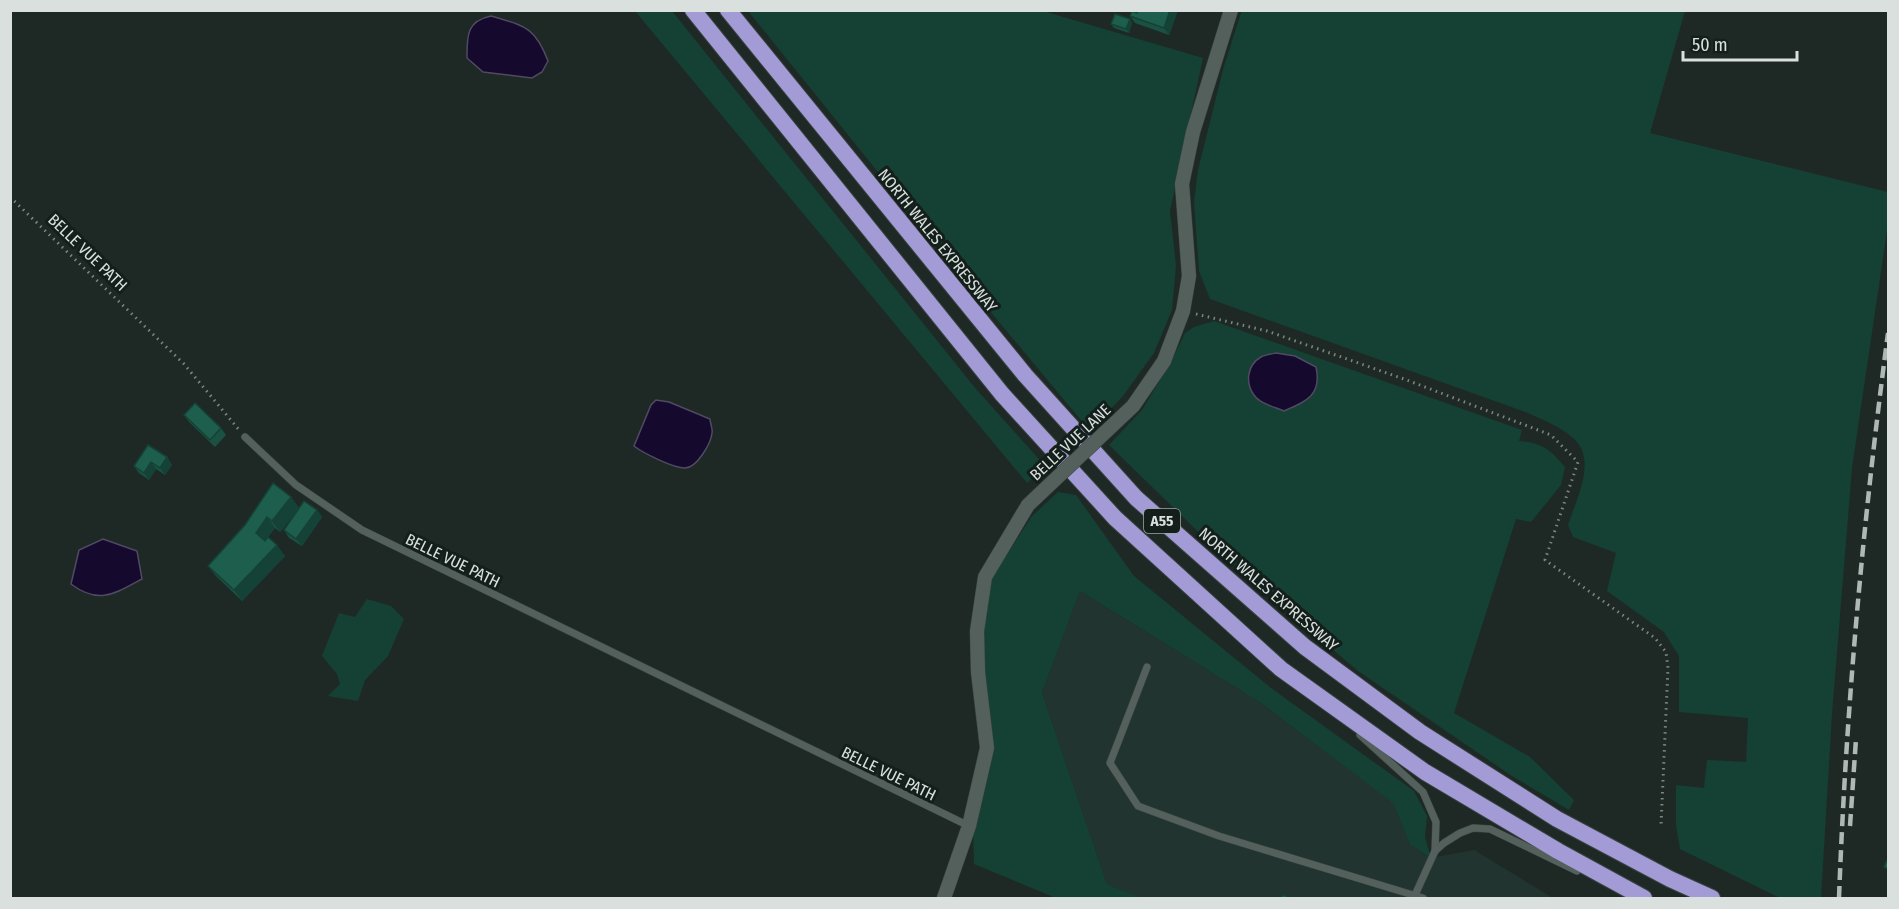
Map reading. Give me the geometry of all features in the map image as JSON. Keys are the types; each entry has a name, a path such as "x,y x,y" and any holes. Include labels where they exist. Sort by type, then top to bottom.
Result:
{"highway":[{"name":"A55","path":"693,10 1002,394 1116,518 1281,669 1425,772 1558,851 1644,898"},
{"name":"NORTH WALES EXPRESSWAY","path":"728,10 1025,375 1136,498 1305,647 1420,732 1557,819 1670,879 1712,898"}],"street":[{"name":"BELLE VUE LANE","path":"944,898 969,826 987,748 978,672 977,631 985,577 1028,505 1132,406 1164,360 1183,311 1189,276 1182,184 1193,132 1231,10"}],"lane":[{"name":"BELLE VUE PATH","path":"245,437 296,485 362,530 969,826"},
{"path":"1147,667 1110,763 1138,806 1219,836 1419,897 1435,851 1436,822 1423,792 1306,686"},
{"path":"1435,851 1460,833 1473,828 1490,829 1637,898"}],"path":[{"name":"BELLE VUE PATH","path":"10,196 184,363 245,437"},
{"path":"1183,311 1267,331 1404,379 1551,435 1578,462 1545,560 1655,638 1666,652 1668,668 1661,825"}],"shaded area":[{"path":"491,16 520,25 533,34 548,61 542,72 532,78 483,72 467,58 467,43 472,26 483,18"},
{"path":"1276,353 1295,356 1316,367 1315,391 1300,404 1284,411 1257,398 1249,385 1250,369 1256,360"},
{"path":"656,400 669,402 710,419 712,431 709,443 699,460 690,467 685,468 666,463 634,446 651,405"},
{"path":"103,539 137,551 142,579 115,593 98,596 71,584 79,550"},
{"path":"1080,591 1261,703 1395,804 1410,845 1430,858 1474,850 1553,898 1139,898 1107,884 1042,693"}],"green space":[{"path":"1242,10 1685,11 1650,133 1888,192 1888,224 1852,468 1832,714 1821,898 1780,898 1680,849 1676,826 1676,785 1704,788 1707,760 1746,762 1748,718 1679,712 1679,656 1664,632 1607,591 1616,553 1573,537 1568,525 1580,492 1585,468 1580,447 1573,438 1557,427 1528,413 1210,299 1199,271 1194,202 1198,170 1224,66"},
{"path":"635,11 672,11 976,389 1046,467 1027,483"},
{"path":"748,11 1043,11 1203,58 1170,211 1176,266 1172,310 1154,353 1123,396 1090,431 994,316"},
{"path":"1214,321 1522,430 1519,441 1534,443 1545,448 1565,467 1561,485 1531,522 1516,519 1454,713 1530,757 1574,800 1569,810 1512,776 1358,671 1223,556 1109,445 1142,410 1171,362 1185,333 1194,327"},
{"path":"1058,492 1076,495 1134,576 1271,688 1414,791 1427,816 1425,837 1431,858 1410,845 1394,804 1261,703 1080,591 1042,693 1107,884 1141,898 1056,898 974,864 973,827 993,747 984,686 983,631 990,580 1032,516"},
{"path":"367,599 391,606 404,619 388,656 365,680 358,701 328,696 340,684 337,674 322,656 339,613 355,617"}],"building":[{"path":"1138,10 1170,10 1164,28 1130,16 1132,11 1137,13"},
{"path":"1115,14 1130,19 1126,29 1111,24"},
{"path":"195,403 221,428 210,440 184,415"},
{"path":"148,445 167,457 160,468 151,462 144,473 134,466"},
{"path":"273,483 291,497 272,521 267,517 256,533 265,541 268,537 277,545 234,590 208,566 245,525"},
{"path":"304,501 317,510 296,539 284,530"}],"railway":[{"path":"1839,898 1846,757 1857,616 1888,333"},
{"path":"1850,826 1856,739"}]}
